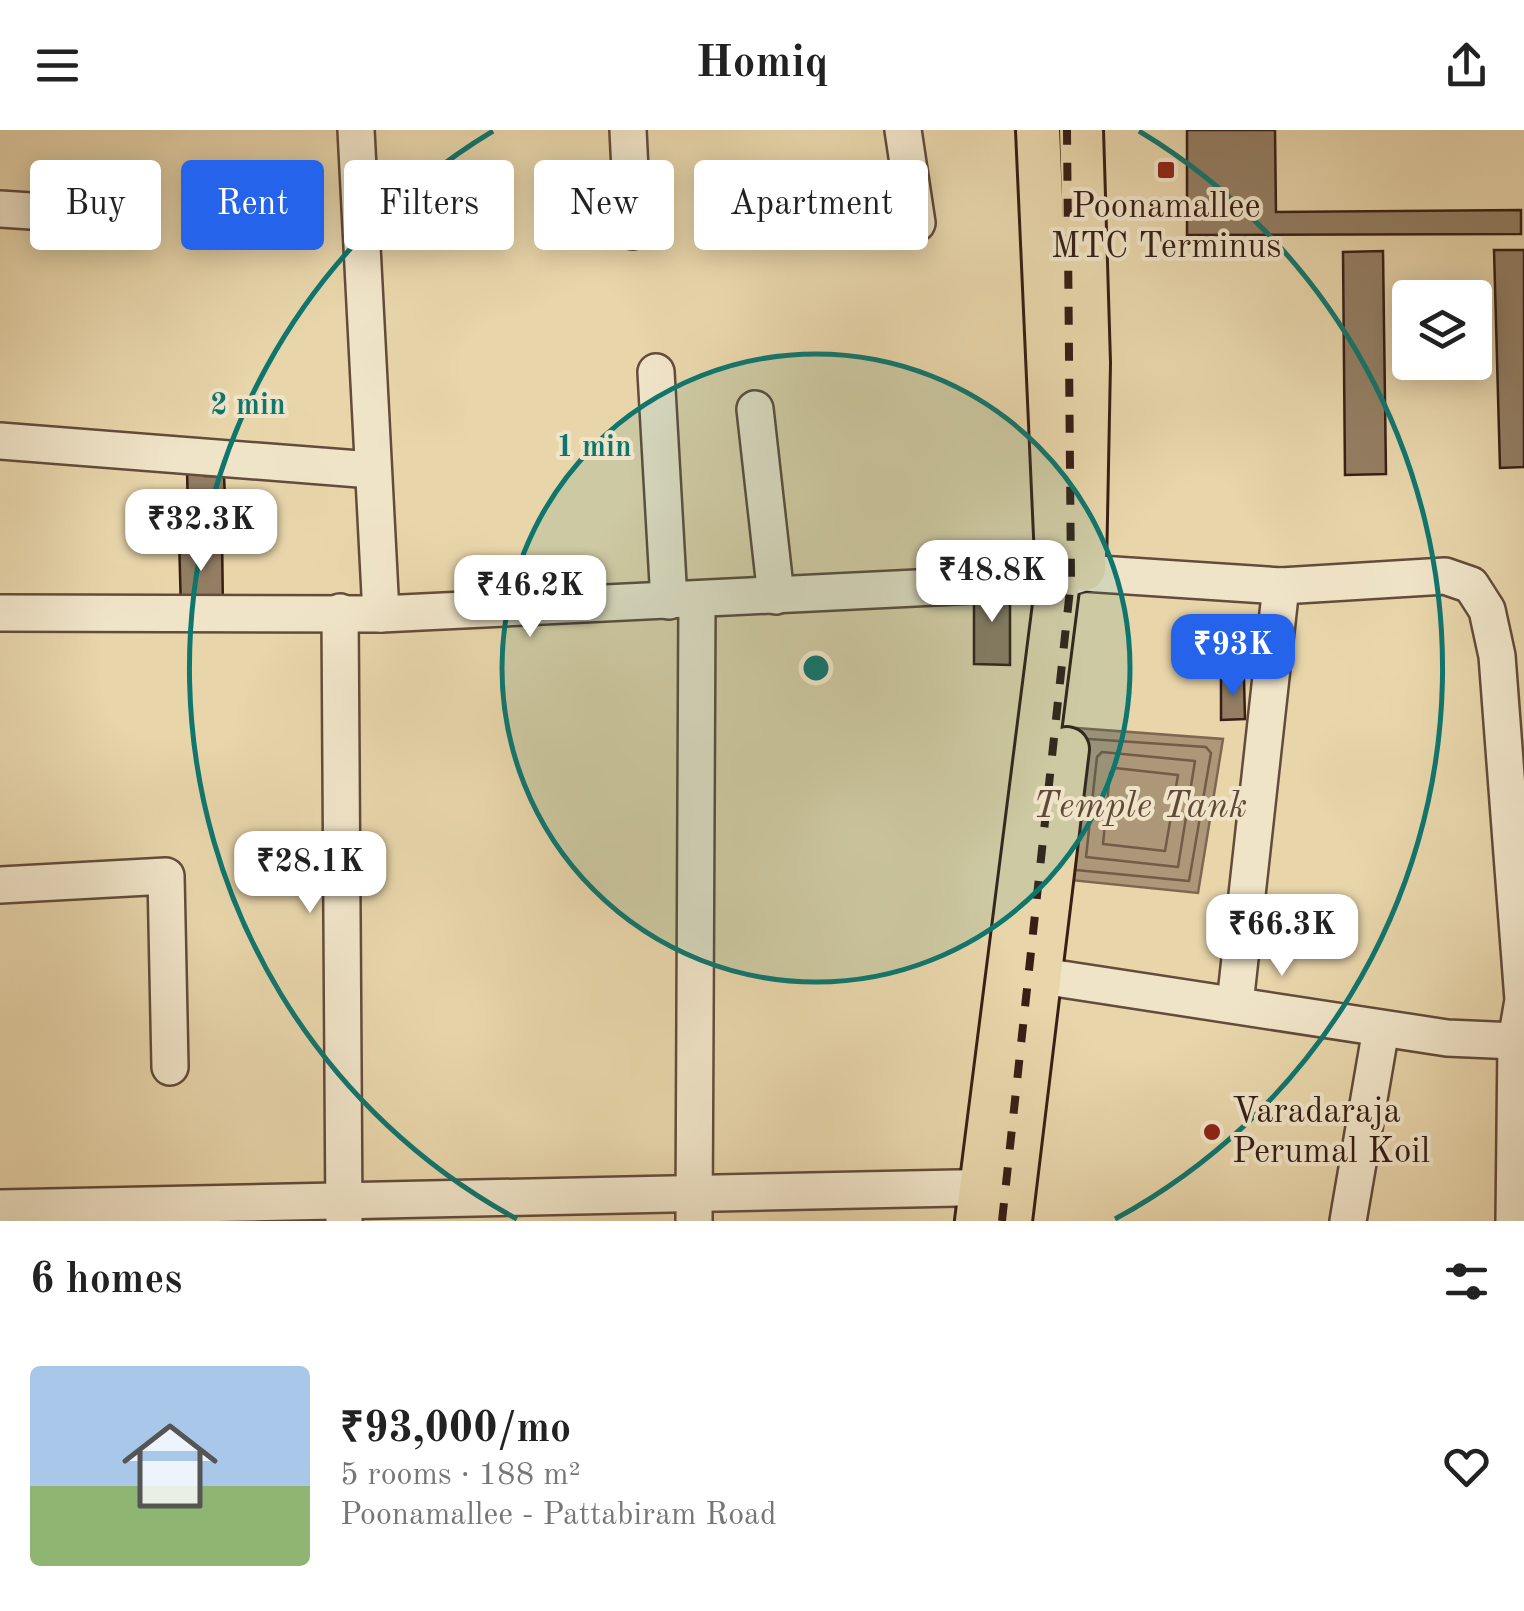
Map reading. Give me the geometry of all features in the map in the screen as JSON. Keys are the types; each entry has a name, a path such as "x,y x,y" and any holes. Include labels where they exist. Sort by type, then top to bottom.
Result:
{"main road":[{"path":"995,1204 1071,577 1038,130"},
{"path":"995,1204 1042,976 1088,363 1081,130"}],"street":[{"path":"356,130 381,614"},
{"path":"628,130 629,160"},
{"path":"904,130 908,160"},
{"path":"0,209 30,211"},
{"path":"656,372 683,601 693,1207"},
{"path":"755,410 776,596"},
{"path":"0,441 372,470"},
{"path":"0,613 381,614 683,601 1071,577 1281,586 1445,576 1472,585 1487,610 1497,656 1523,999 1516,1041 1514,1221"},
{"path":"1236,1004 1281,586"},
{"path":"340,612 344,1211"},
{"path":"0,884 166,876 170,1066"},
{"path":"1042,976 1446,1038 1516,1041"},
{"path":"1348,1221 1381,1029"},
{"path":"0,1208 344,1211 995,1204"}],"water":[{"name":"Temple Tank","path":"1077,728 1223,739 1198,893 1060,879"}],"building":[{"path":"1187,130 1275,130 1276,212 1521,210 1521,234 1187,235"},
{"path":"1494,250 1524,250 1524,467 1500,468"},
{"path":"1383,251 1386,474 1345,475 1343,252"},
{"path":"205,465 205,476 224,476 226,519 188,520 187,466"},
{"path":"222,536 223,611 181,611 179,537"},
{"path":"974,586 1010,586 1010,665 974,664"},
{"path":"1221,679 1244,679 1245,719 1221,720"}],"railway":[{"path":"1002,1221 1071,580 1067,130"}],"place":[{"name":"Poonamallee MTC Terminus","path":"1166,170"},
{"name":"Varadaraja Perumal Koil","path":"1212,1132"}]}
